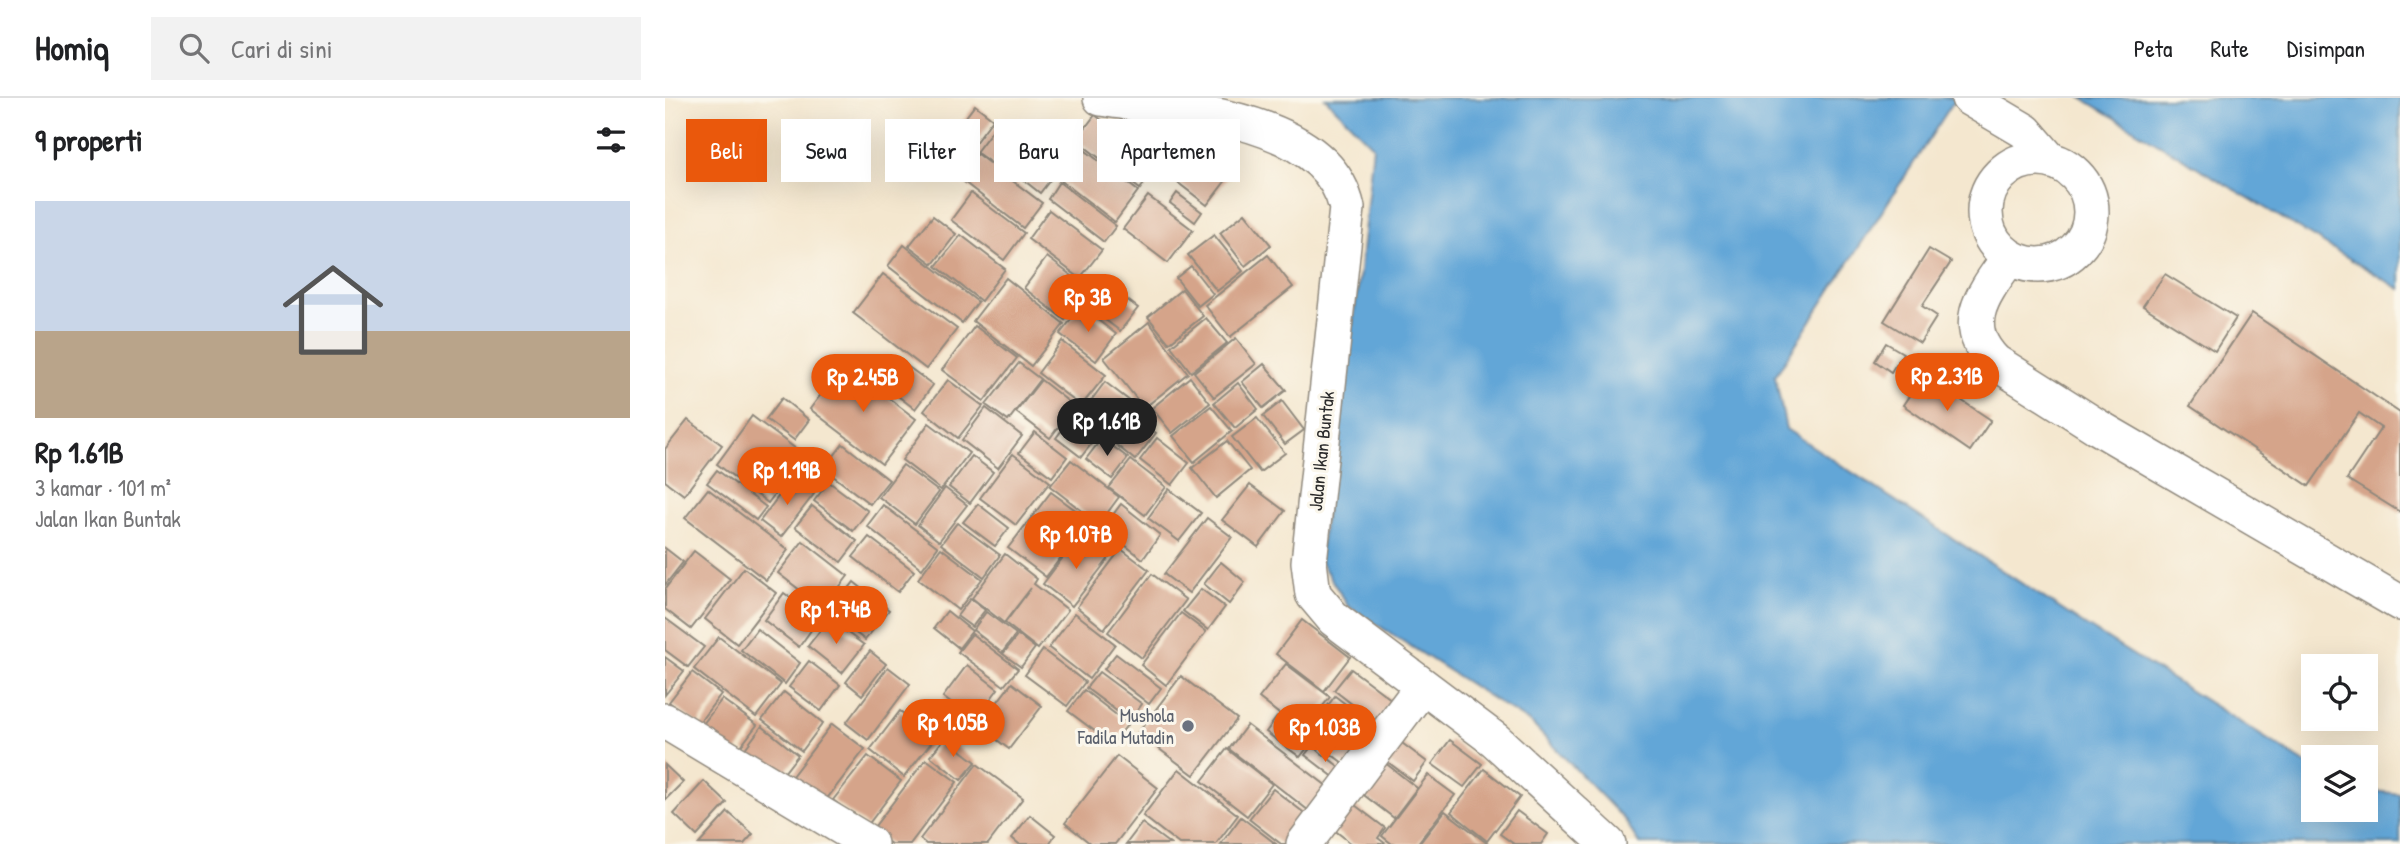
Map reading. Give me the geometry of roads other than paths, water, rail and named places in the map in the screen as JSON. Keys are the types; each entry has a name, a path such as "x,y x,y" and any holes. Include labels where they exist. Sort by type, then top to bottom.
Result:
{"street":[{"name":"Jalan Ikan Buntak","path":"1101,98 1252,124 1301,146 1320,159 1342,189 1347,208 1309,562 1314,594 1323,609 1495,740 1608,844"},
{"path":"1981,105 2033,138 2050,160"},
{"path":"1981,105 1999,176"},
{"path":"2032,159 2050,160 2070,169 2084,183 2091,203 2091,224 2082,243 2067,257 2048,265 2028,265 2009,258 1995,245 1987,228 1985,209 1989,192 1999,176 2014,165 2032,159"},
{"path":"2009,258 1979,302 1976,317 1984,351 1995,362 2096,426 2400,603"},
{"path":"1304,844 1422,687"},
{"path":"665,721 870,844"}],"water":[{"path":"1325,98 1964,98 1952,104 1775,376 1786,429 2082,623 2301,760 2301,822 2378,822 2378,791 2400,794 2400,844 1639,844 1625,820 1532,724 1348,606 1319,560 1360,271 1373,146"},
{"path":"2082,98 2400,98 2400,289 2360,265"}],"place":[{"name":"Mushola Fadila Mutadin","path":"1188,726"}]}
